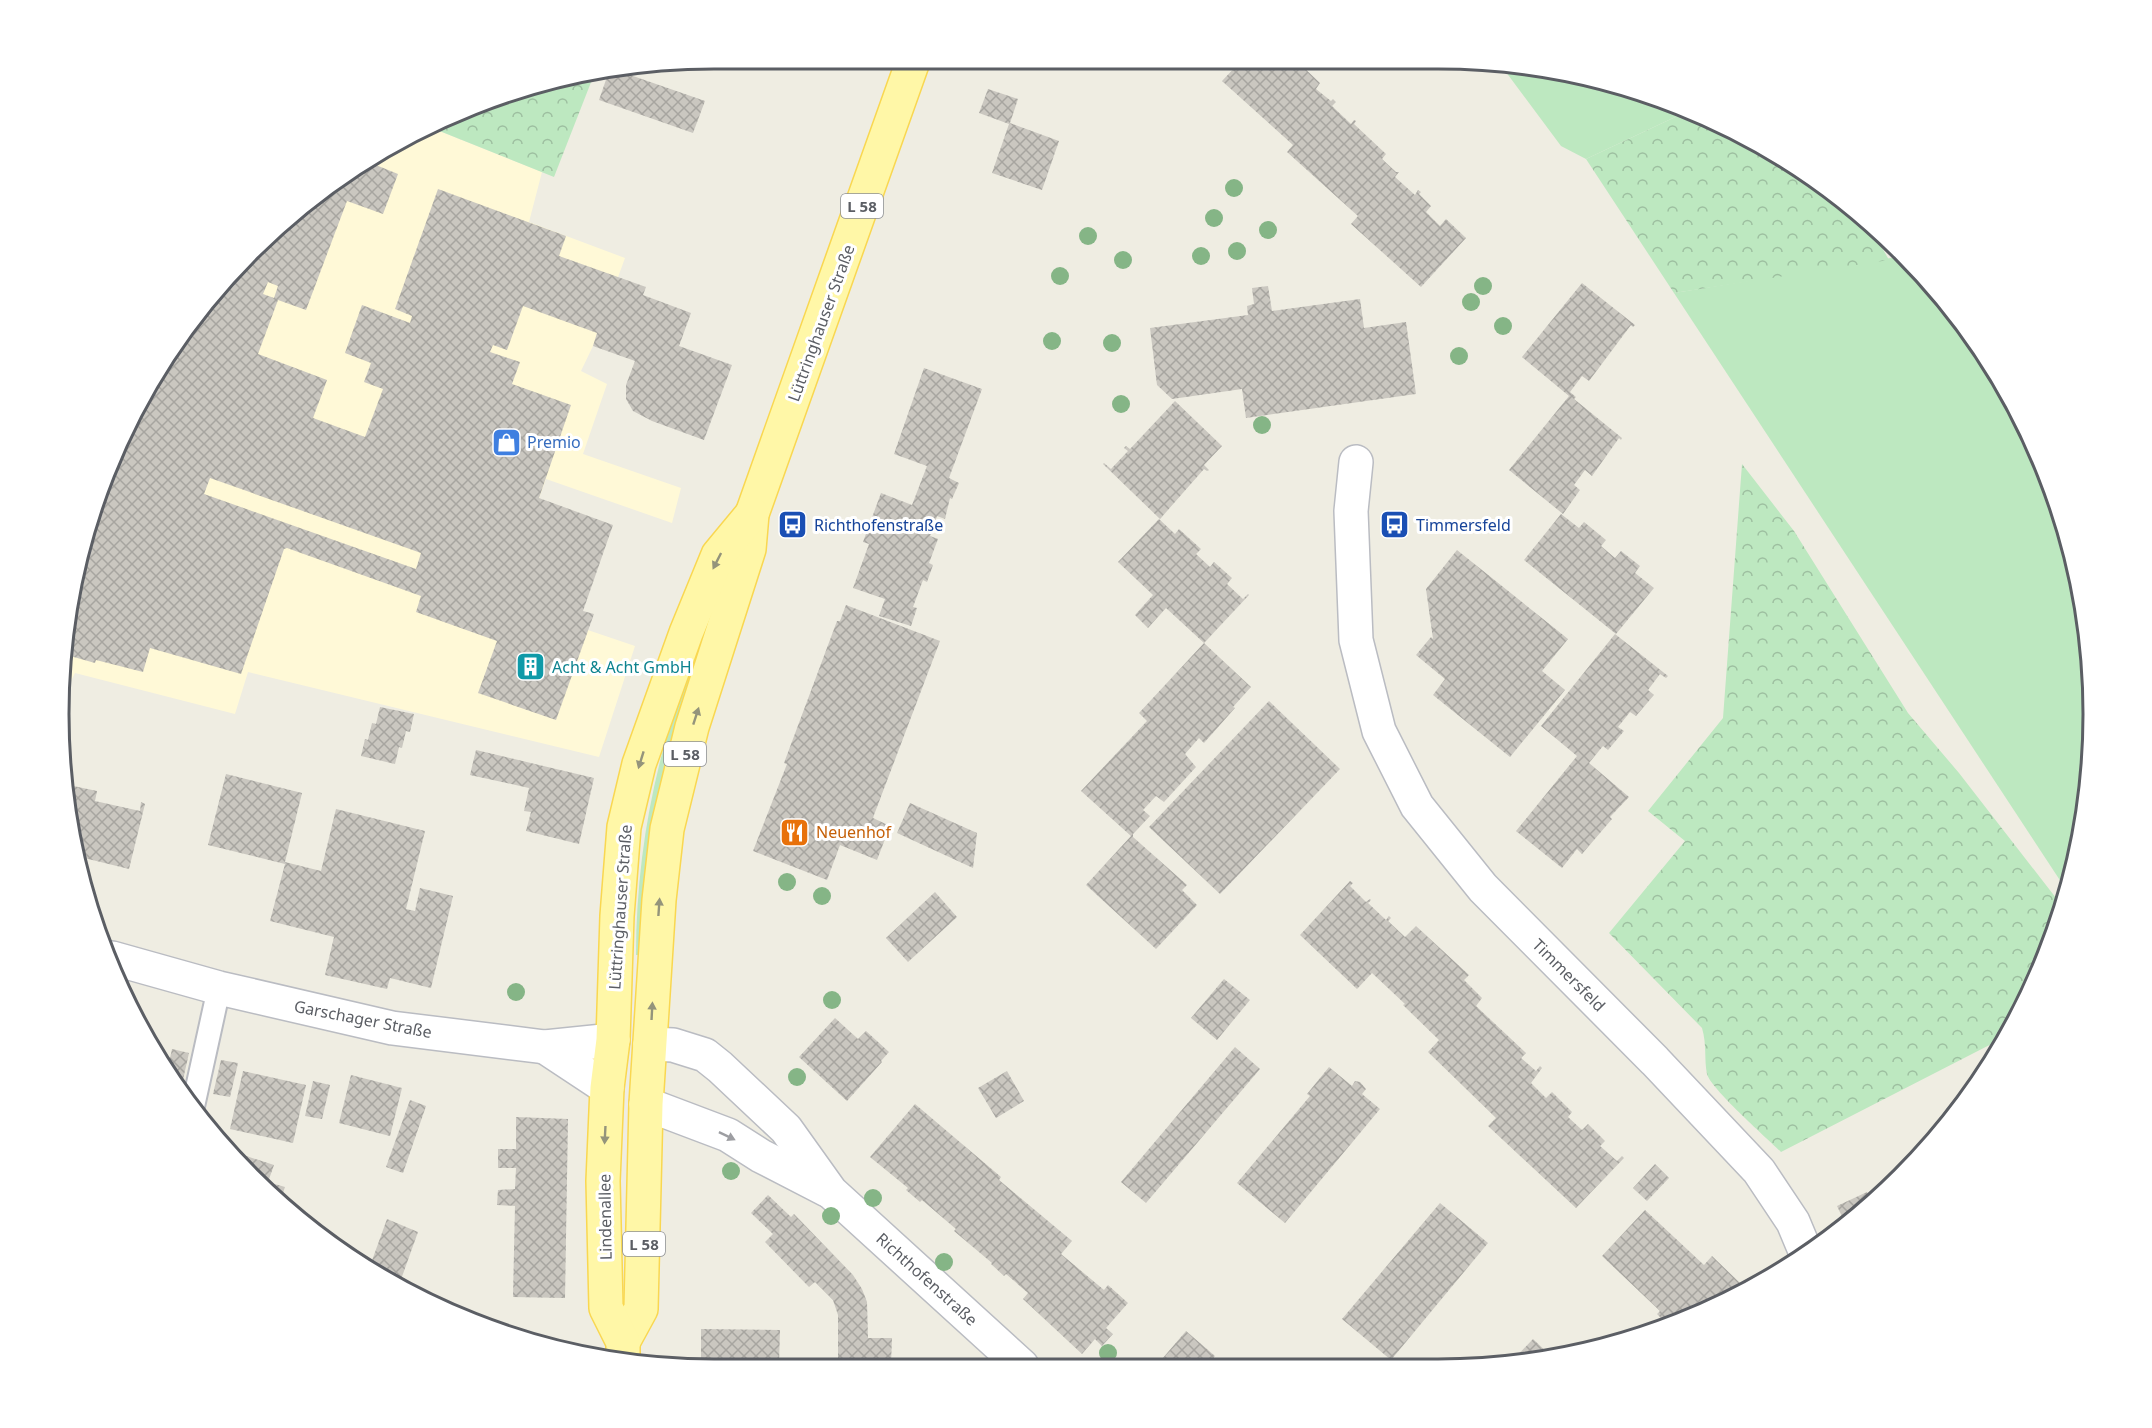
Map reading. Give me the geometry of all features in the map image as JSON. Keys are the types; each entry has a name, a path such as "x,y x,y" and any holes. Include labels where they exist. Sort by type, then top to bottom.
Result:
{"main road":[{"name":"Lüttringhauser Straße","path":"650,1044 659,900 667,829 692,728 749,549 752,514 910,69"},
{"name":"Lüttringhauser Straße","path":"614,1040 617,916 624,827 639,764 686,633 718,555 752,514"},
{"path":"614,1040 650,1044"},
{"name":"L 58","path":"608,1088 614,1040"},
{"name":"L 58","path":"646,1104 650,1044"},
{"path":"608,1088 646,1104"},
{"name":"Lindenallee","path":"608,1088 603,1181 606,1308 623,1352"},
{"name":"Lindenallee","path":"623,1352 641,1309 646,1104"}],"street":[{"name":"Timmersfeld","path":"1356,462 1351,511 1356,640 1379,731 1417,806 1483,888 1655,1061 1759,1171 1793,1222 1803,1245"},
{"name":"Garschager Straße","path":"117,960 219,988 392,1028 545,1047 614,1040"},
{"name":"Richthofenstraße","path":"650,1044 673,1045 705,1055 720,1066 786,1130 831,1192 1014,1359"},
{"name":"Garschager Straße","path":"545,1047 608,1088"},
{"name":"Richthofenstraße","path":"646,1104 728,1135 761,1156 831,1192"}],"lane":[{"path":"195,1097 219,988"}],"shaded area":[{"path":"440,131 542,172 529,222 625,258 593,346 581,371 607,384 583,454 681,488 672,523 546,479 502,601 635,646 599,757 248,672 235,714 75,673 70,684 81,588 91,547 118,467 155,391 202,321 229,289 258,258 321,202 391,155"}],"green space":[{"path":"1507,73 1564,81 1605,91 1678,116 1586,159 1561,146"},
{"path":"592,80 554,177 440,131 507,103"},
{"path":"1678,116 1761,155 1831,202 1881,246 1889,260 1674,293 1586,159"},
{"path":"1894,258 1950,321 1974,356 1997,392 2034,467 2049,507 2071,588 2082,672 2082,756 2071,840 2061,882 1674,293"},
{"path":"1742,464 1794,531 1908,713 1959,773 2056,898 2034,961 1992,1044 1781,1152 1728,1102 1711,1081 1707,1074 1702,1028 1609,933 1685,841 1648,811 1723,718"},
{"path":"710,619 644,955 636,955 641,866 656,779 675,709"}],"building":[{"path":"1233,69 1305,69 1320,83 1316,89 1331,101 1333,99 1336,102 1332,106 1351,124 1354,120 1356,121 1354,124 1386,154 1382,159 1396,172 1399,172 1395,177 1415,195 1418,190 1421,192 1419,194 1431,206 1426,212 1440,226 1446,219 1466,238 1421,287 1351,224 1358,216 1287,152 1293,145 1222,81"},
{"path":"630,75 705,101 693,133 599,100 606,78"},
{"path":"988,89 1018,99 1010,123 1059,141 1042,190 992,173 1009,124 979,113"},
{"path":"376,165 398,174 383,214 347,201 306,310 278,300 258,354 327,380 313,418 365,437 383,389 364,382 371,363 345,353 362,305 410,323 412,316 395,309 438,189 566,236 559,256 646,287 643,295 691,313 679,346 732,365 704,440 652,421 633,411 626,399 626,385 635,361 593,346 597,333 523,306 507,350 493,345 490,352 520,362 512,384 571,405 539,498 613,525 583,611 594,614 556,720 478,693 497,641 416,612 421,596 287,548 284,549 241,674 150,648 143,672 96,660 95,663 72,656 81,588 103,507 118,467 155,391 202,321 258,258 321,202","holes":["268,282 278,286 274,298 263,294","210,478 421,553 416,569 204,494"]},
{"path":"1582,283 1635,325 1633,327 1631,325 1589,381 1582,376 1570,392 1576,397 1574,399 1622,438 1621,440 1619,438 1592,476 1585,470 1574,485 1580,490 1563,514 1509,470 1569,396 1522,357"},
{"path":"1268,286 1272,311 1360,299 1364,328 1406,322 1416,394 1246,418 1242,389 1172,399 1157,385 1150,328 1248,315 1247,306 1254,304 1252,288"},
{"path":"924,368 982,389 949,478 959,483 952,499 950,498 945,519 937,516 930,536 938,539 929,563 933,565 927,582 923,580 913,607 917,608 911,626 879,616 885,599 853,588 869,544 863,542 881,493 912,505 927,466 894,454"},
{"path":"1175,401 1222,446 1204,465 1209,470 1204,469 1160,519 1103,464 1111,469 1128,451 1124,448 1126,446 1130,449"},
{"path":"1561,514 1579,528 1584,522 1606,540 1601,546 1615,558 1621,551 1640,566 1635,573 1654,588 1616,634 1524,560"},
{"path":"1159,519 1175,534 1179,529 1201,549 1196,554 1210,567 1214,562 1232,578 1227,584 1243,599 1249,595 1204,643 1166,608 1148,628 1135,615 1153,595 1118,562"},
{"path":"1457,550 1568,639 1542,671 1565,690 1510,757 1433,695 1445,679 1416,655 1431,637 1433,639 1426,589"},
{"path":"846,605 940,641 873,818 890,826 877,860 840,845 827,880 753,851 787,764 784,763 837,621 840,621"},
{"path":"1615,634 1668,676 1666,678 1660,674 1648,690 1654,695 1636,716 1630,712 1618,727 1624,731 1608,750 1603,746 1589,763 1629,797 1610,817 1612,819 1582,854 1577,849 1562,868 1516,831 1577,756 1541,726"},
{"path":"1204,643 1251,687 1204,743 1199,738 1185,754 1196,767 1164,802 1156,796 1143,810 1150,816 1133,834 1133,837 1187,885 1182,890 1197,905 1156,949 1086,885 1131,836 1081,791 1147,721 1139,713"},
{"path":"1269,701 1340,769 1220,894 1149,827"},
{"path":"380,707 414,714 410,732 406,731 395,764 361,756 372,723 376,724"},
{"path":"476,750 594,778 579,844 526,831 531,812 524,811 529,788 470,775"},
{"path":"226,774 302,793 285,862 321,871 336,809 425,831 406,909 415,911 420,888 453,896 431,988 390,978 387,989 325,975 334,937 270,921 285,864 208,845"},
{"path":"74,786 97,791 95,801 140,811 141,802 145,804 129,869 85,858"},
{"path":"910,803 977,833 973,868 897,833"},
{"path":"1350,881 1353,883 1350,886 1366,902 1370,899 1368,903 1386,920 1389,916 1391,918 1388,921 1405,937 1416,926 1469,975 1464,980 1482,998 1476,1006 1526,1053 1521,1058 1536,1071 1540,1066 1542,1068 1531,1083 1546,1098 1552,1092 1572,1112 1568,1117 1582,1130 1588,1124 1605,1141 1600,1146 1617,1161 1622,1156 1624,1158 1576,1208 1488,1126 1496,1118 1428,1052 1439,1040 1403,1005 1405,1004 1372,973 1357,989 1300,935"},
{"path":"935,892 957,917 908,962 886,938"},
{"path":"1224,979 1250,1000 1217,1040 1191,1018"},
{"path":"835,1018 858,1039 866,1031 889,1052 847,1101 799,1057"},
{"path":"1235,1047 1260,1069 1146,1203 1121,1182"},
{"path":"172,1049 189,1053 183,1079 178,1072 170,1059"},
{"path":"221,1060 238,1063 230,1097 213,1094"},
{"path":"1329,1067 1352,1086 1355,1081 1360,1082 1366,1089 1362,1094 1380,1109 1285,1223 1237,1183 1310,1096 1307,1094"},
{"path":"243,1071 306,1085 293,1143 230,1129"},
{"path":"1007,1071 1024,1101 996,1118 978,1088"},
{"path":"351,1075 402,1088 390,1136 339,1123"},
{"path":"313,1081 330,1085 322,1119 305,1116"},
{"path":"410,1100 426,1106 403,1173 386,1167"},
{"path":"915,1104 1001,1177 999,1180 1072,1241 1061,1254 1104,1290 1108,1285 1128,1303 1106,1328 1113,1334 1102,1346 1095,1339 1082,1354 1023,1299 1028,1293 1006,1274 1004,1276 954,1231 956,1229 922,1200 920,1202 906,1190 908,1188 870,1157"},
{"path":"516,1117 568,1119 565,1298 513,1297 515,1206 497,1205 498,1190 515,1189 516,1168 498,1168 498,1149 516,1149"},
{"path":"244,1155 274,1165 269,1180"},
{"path":"1655,1164 1669,1178 1647,1201 1633,1188"},
{"path":"272,1183 285,1187 283,1193"},
{"path":"1867,1192 1868,1194 1842,1217 1837,1206"},
{"path":"768,1195 791,1217 794,1214 853,1275 867,1302 868,1338 892,1338 891,1359 838,1359 838,1315 833,1300 815,1282 809,1287 765,1242 773,1234 751,1213"},
{"path":"1440,1203 1488,1243 1392,1359 1342,1319"},
{"path":"1645,1210 1704,1265 1712,1256 1740,1283 1662,1319 1657,1314 1660,1311 1602,1256"},
{"path":"387,1219 418,1232 401,1278 372,1261"},
{"path":"701,1329 780,1330 779,1359 701,1359"},
{"path":"1186,1331 1215,1356 1213,1359 1162,1359"},
{"path":"1533,1339 1544,1350 1522,1353 1519,1353"}],"place":[{"name":"Premio","path":"506,442"},
{"name":"Richthofenstraße","path":"793,525"},
{"name":"Timmersfeld","path":"1395,525"},
{"name":"Acht & Acht GmbH","path":"531,667"},
{"name":"Neuenhof","path":"795,832"}]}
